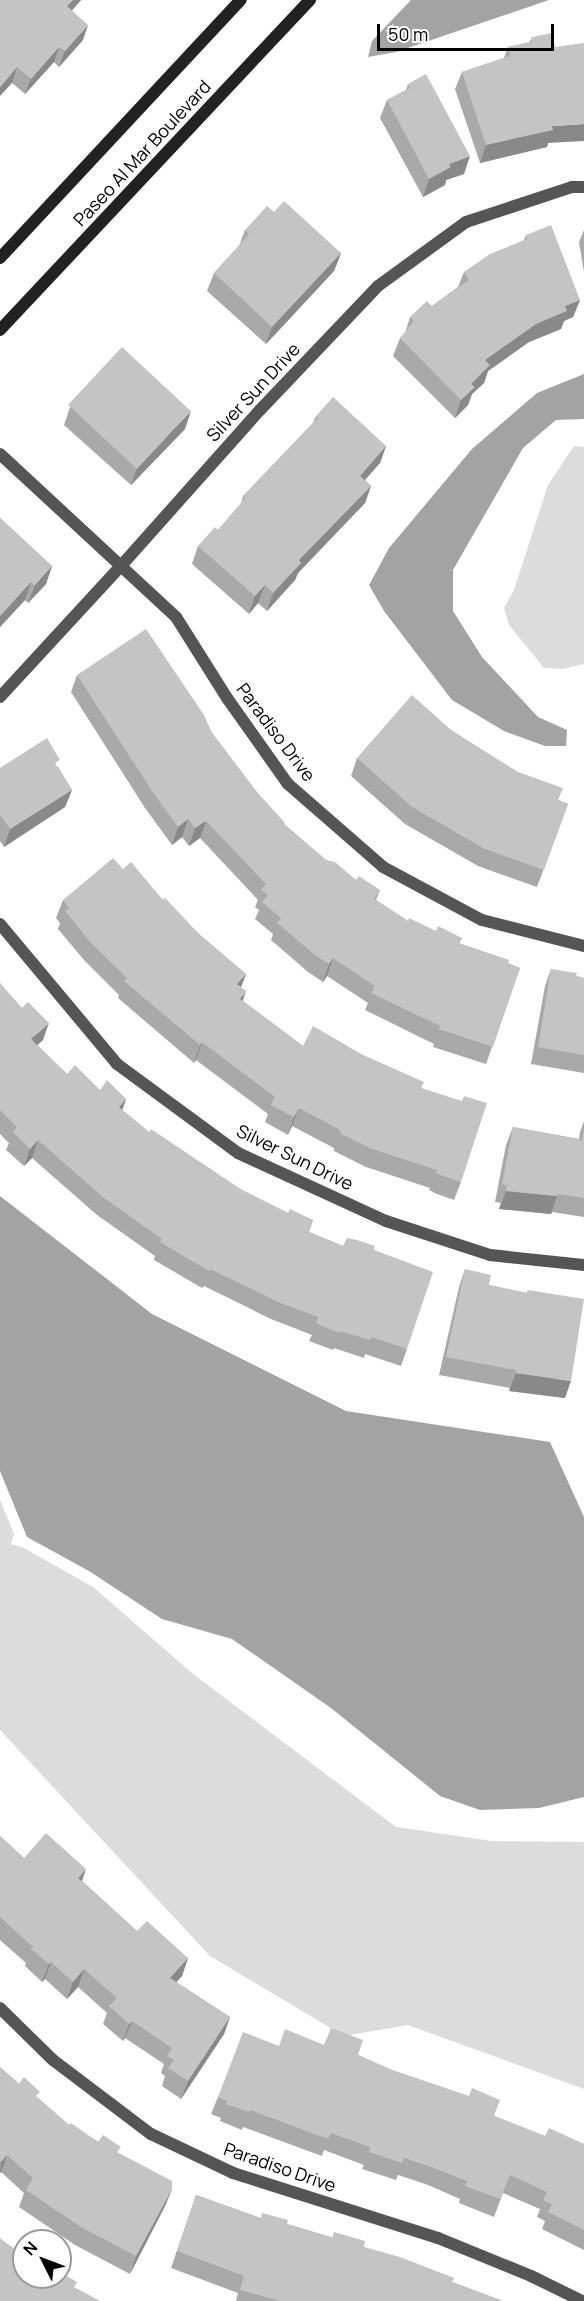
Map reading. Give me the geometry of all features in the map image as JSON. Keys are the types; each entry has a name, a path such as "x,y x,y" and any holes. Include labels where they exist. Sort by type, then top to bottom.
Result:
{"main road":[{"name":"Paseo Al Mar Boulevard","path":"0,258 241,0"},
{"name":"Paseo Al Mar Boulevard","path":"0,330 310,0"}],"street":[{"name":"Silver Sun Drive","path":"0,696 120,567 260,410 378,286 466,222 572,187 584,187"},
{"name":"Paradiso Drive","path":"0,454 176,617 227,698 288,784 383,867 482,920 584,946"},
{"name":"Silver Sun Drive","path":"0,924 117,1064 238,1153 386,1221 489,1255 584,1265"},
{"name":"Paradiso Drive","path":"0,2008 53,2060 151,2134 233,2172 438,2238 531,2276 582,2301"}],"shaded area":[{"path":"411,0 549,0 396,52 368,57 372,41"},
{"path":"584,374 584,419 556,420 523,448 453,570 453,611 482,657 538,717 567,730 566,746 545,746 504,731 452,700 384,611 369,585 389,548 472,449 537,393"},
{"path":"574,446 584,447 584,664 562,669 544,668 509,625 504,608 514,590 548,485"},
{"path":"0,1196 152,1314 346,1411 550,1442 584,1517 584,1797 539,1808 480,1810 440,1796 331,1708 232,1639 162,1619 89,1571 27,1537 0,1471"},
{"path":"0,1500 14,1534 11,1544 22,1547 93,1587 193,1674 396,1827 492,1841 584,1842 584,2089 408,2025 344,2036 210,1956 0,1730"}],"building":[{"path":"0,0 73,0 67,6 88,25 65,51 59,47 31,79 17,67 0,87"},
{"path":"552,33 555,47 584,43 584,124 552,126 553,130 486,145 462,72 510,56 508,47 533,42 532,37"},
{"path":"426,74 470,156 449,164 451,167 429,179 387,100 410,88 408,84"},
{"path":"284,201 341,253 272,327 214,273 249,234 245,230 267,206 274,212"},
{"path":"551,225 580,300 565,306 567,311 536,324 485,360 490,365 471,384 475,387 461,400 400,338 414,321 410,317 427,301 432,306 469,280 464,272 490,254 527,239 526,235"},
{"path":"122,347 191,411 137,469 68,405"},
{"path":"333,397 386,446 360,476 371,486 299,560 301,563 273,593 265,585 255,596 198,546 215,527 218,530 245,498 243,496 318,418 316,416"},
{"path":"0,518 52,566 35,585 31,582 0,616"},
{"path":"146,629 204,715 212,733 256,791 285,823 283,824 326,860 335,862 356,880 359,876 380,890 374,899 408,921 409,918 436,931 438,926 462,938 459,943 509,960 508,964 520,968 493,1047 439,1029 440,1026 371,993 375,986 333,958 329,964 315,955 277,923 281,918 262,902 268,895 261,890 266,884 206,821 195,828 188,819 178,827 77,675"},
{"path":"412,695 451,730 518,772 563,788 558,800 568,804 544,870 485,849 412,807 357,758"},
{"path":"47,738 60,760 55,763 72,790 10,829 0,815 0,768"},
{"path":"113,858 123,869 131,862 163,900 165,898 200,935 246,974 237,984 246,991 240,999 303,1046 313,1026 363,1055 424,1082 421,1088 462,1101 464,1096 487,1103 461,1182 436,1173 437,1170 372,1149 341,1134 340,1130 299,1108 294,1117 271,1105 275,1097 202,1042 200,1045 124,981 127,978 91,943 65,911 69,908 63,900"},
{"path":"551,969 577,973 576,976 584,978 584,1055 538,1047"},
{"path":"0,983 22,1008 28,1002 49,1023 31,1039 67,1074 75,1065 100,1090 107,1080 126,1099 119,1107 149,1132 151,1129 242,1190 288,1213 290,1209 313,1220 308,1232 343,1246 347,1238 357,1240 375,1246 374,1250 433,1272 407,1349 372,1337 370,1340 340,1331 339,1333 316,1323 318,1317 278,1302 210,1269 209,1271 160,1242 162,1239 104,1198 38,1140 30,1149 13,1132 17,1127 0,1110"},
{"path":"513,1127 582,1140 584,1130 584,1198 506,1191 507,1186 502,1184"},
{"path":"465,1269 491,1275 489,1285 527,1293 528,1290 584,1299 571,1381 516,1373 516,1370 446,1357"},
{"path":"46,1833 86,1869 78,1878 137,1931 147,1921 188,1958 170,1978 230,2017 188,2081 168,2068 174,2060 167,2056 172,2048 132,2021 129,2024 109,2006 117,1998 84,1969 73,1982 51,1962 49,1964 31,1949 33,1947 0,1917 0,1836 24,1858"},
{"path":"331,2028 363,2040 358,2055 384,2067 469,2096 472,2088 500,2100 494,2116 545,2136 549,2128 584,2144 584,2230 548,2212 552,2204 543,2200 547,2192 510,2175 500,2199 465,2186 467,2181 434,2168 404,2158 402,2163 369,2152 370,2147 331,2133 328,2139 250,2110 249,2112 226,2104 227,2101 218,2097 243,2032 279,2046 285,2029 324,2045"},
{"path":"0,2067 19,2084 24,2077 40,2092 36,2096 69,2125 71,2123 98,2142 103,2135 121,2147 117,2152 172,2181 172,2189 136,2256 81,2227 26,2190 33,2178 7,2155 0,2161"},
{"path":"196,2195 261,2218 262,2213 288,2220 287,2224 332,2238 334,2232 365,2241 364,2247 400,2257 454,2278 452,2282 503,2301 280,2301 240,2290 244,2276 177,2251"},
{"path":"0,2238 12,2247 12,2289 72,2289 72,2279 77,2282 74,2287 100,2301 0,2301"}]}
